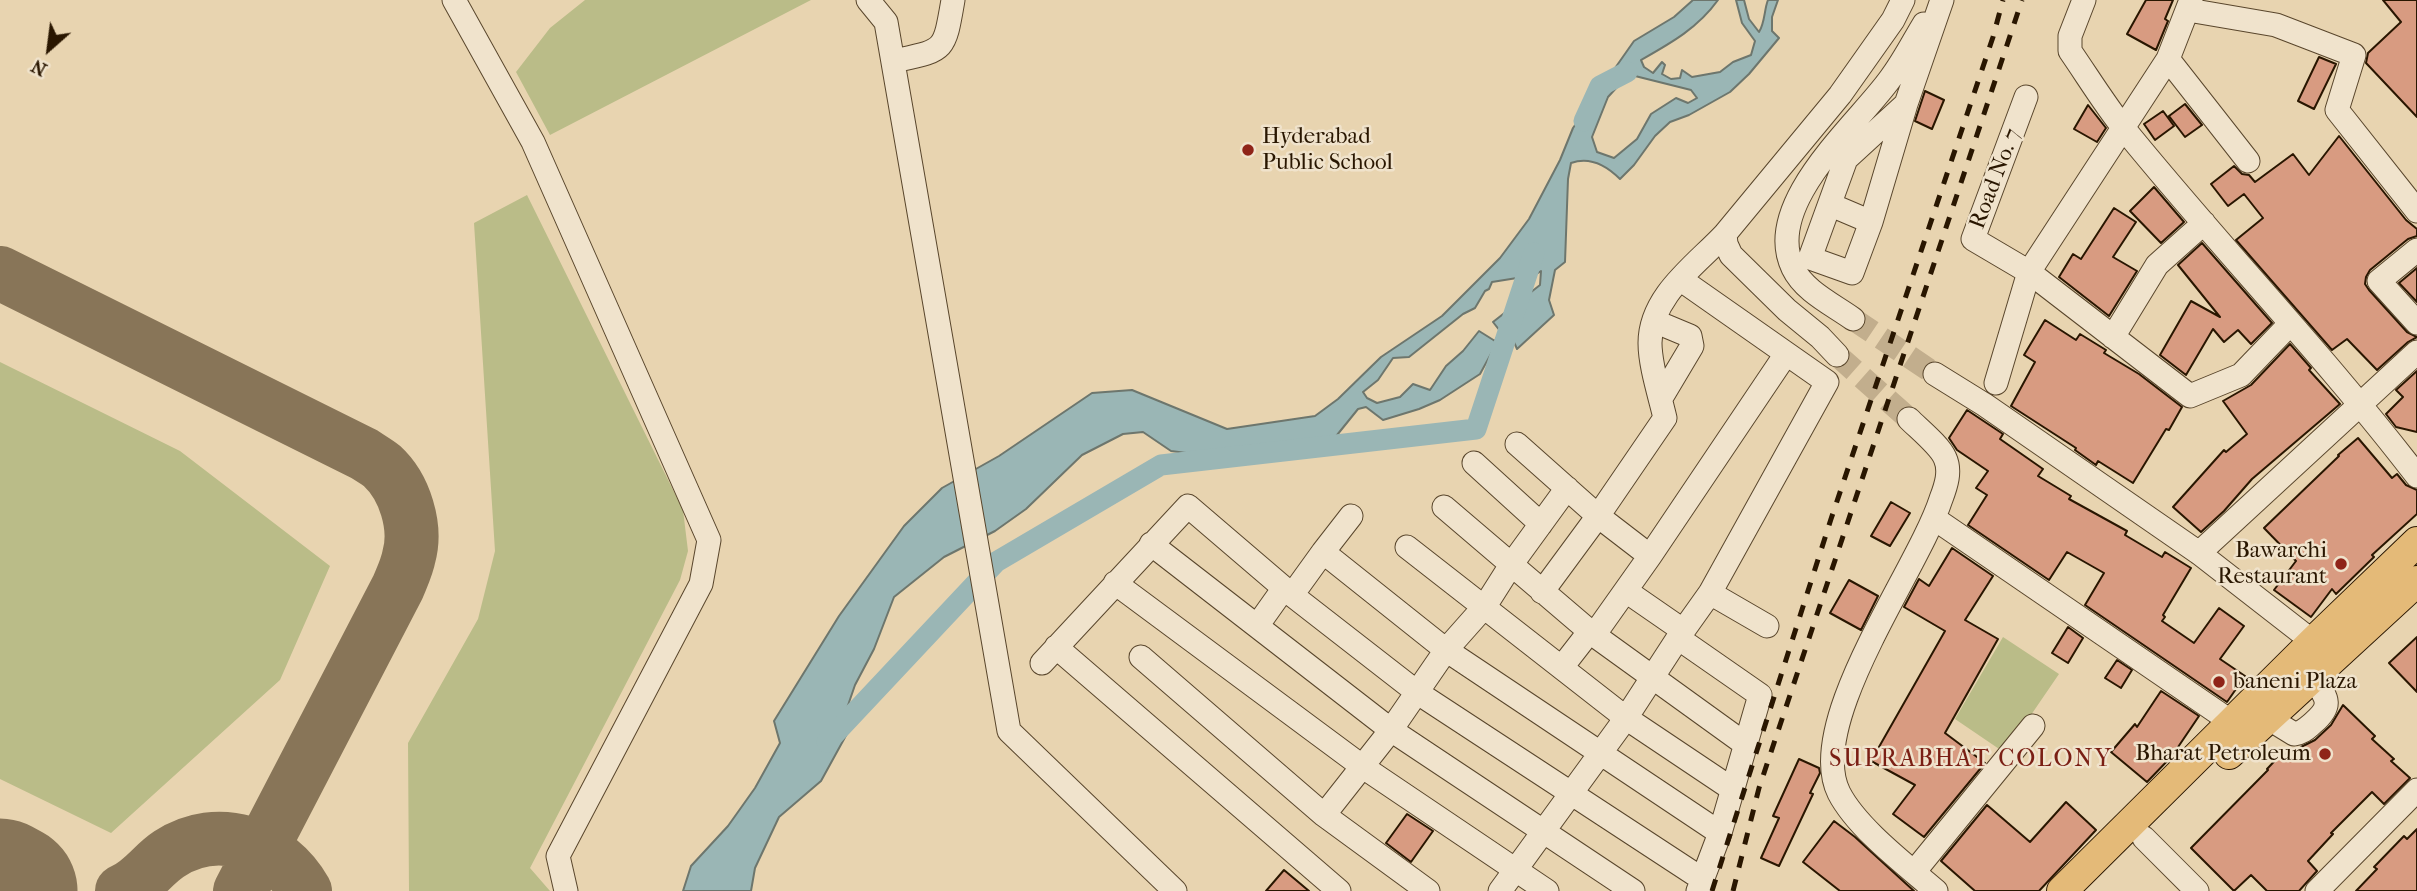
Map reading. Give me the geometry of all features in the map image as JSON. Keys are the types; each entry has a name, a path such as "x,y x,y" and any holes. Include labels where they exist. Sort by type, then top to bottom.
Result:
{"main road":[{"path":"2087,891 2268,718 2417,542"},
{"path":"2062,891 2232,723 2319,659 2417,581"}],"street":[{"path":"454,0 533,142 709,540 701,584 558,856 566,891"},
{"path":"868,0 886,22 1009,732 1175,891"},
{"path":"893,61 933,52 944,40 953,0"},
{"path":"1542,592 1665,418 1650,343 1656,310 1680,279 1725,234 1840,95 1893,20 1903,0"},
{"path":"1906,104 1846,159 1810,258 1852,273 1871,222 1906,104 1941,0"},
{"path":"1853,319 1807,287 1792,267 1786,237 1790,213 1802,188 1891,79 1941,0"},
{"path":"2084,0 2070,36 2070,51 2123,127 2361,404 2417,476"},
{"path":"1996,383 2029,272 2168,60 2190,5 2276,25 2354,55 2337,110 2417,211"},
{"path":"2168,60 2248,161"},
{"name":"Road No. 7","path":"2026,97 1973,239 2029,272"},
{"path":"1831,205 1871,222"},
{"path":"2113,337 2157,265 2204,223"},
{"path":"1725,234 1731,254 1837,355"},
{"path":"2417,250 2379,281 2417,323"},
{"path":"2029,272 2190,396 2241,375 2290,324"},
{"path":"1500,891 1626,718 1710,593 1827,382 1680,279"},
{"path":"1654,321 1690,336 1692,346 1661,398"},
{"path":"2199,553 2417,352"},
{"path":"1562,667 1626,591 1786,354"},
{"path":"1935,374 1985,405 2199,553 2319,659"},
{"path":"1909,419 1945,456 1949,472 1935,519 1856,673 1835,733 1832,765 1838,791 1853,815 1936,891"},
{"path":"1517,444 1598,516 1650,556"},
{"path":"1474,463 1541,524"},
{"path":"1324,815 1391,730 1446,650 1485,606 1567,488"},
{"path":"1339,891 1049,655 1188,506 1288,591 1418,693 1572,792 1700,885 1720,833 1760,695 1678,638"},
{"path":"1444,508 1592,633 1745,744"},
{"path":"1257,626 1323,552 1351,516"},
{"path":"1935,519 2232,723"},
{"path":"1151,544 1391,730 1633,891"},
{"path":"1407,547 1626,718 1732,789"},
{"path":"1323,552 1446,650 1720,833"},
{"path":"1115,583 1363,767 1547,891"},
{"path":"1626,591 1681,629 1678,638"},
{"path":"1710,593 1767,626"},
{"path":"1141,657 1324,815 1428,891"},
{"path":"1914,872 2033,726"},
{"path":"2317,891 2417,790"},
{"path":"2144,838 2197,891"}],"green space":[{"path":"585,0 811,0 550,135 516,72 550,28"},
{"path":"527,195 683,510 688,551 680,580 530,868 550,891 409,891 408,743 478,619 495,551 474,223"},
{"path":"0,362 180,451 330,566 280,680 111,833 0,779"},
{"path":"2003,637 2059,674 2005,753 1955,719"}],"water":[{"path":"1693,0 1718,0 1693,27 1641,60 1644,67 1653,73 1662,62 1665,65 1662,74 1671,79 1680,78 1682,70 1692,77 1720,72 1733,62 1751,55 1755,41 1742,23 1736,0 1744,0 1749,19 1759,32 1768,0 1778,0 1772,17 1772,31 1779,38 1730,92 1689,115 1670,122 1620,179 1591,161 1571,163 1565,262 1555,270 1549,300 1554,315 1517,349 1514,342 1505,344 1504,356 1492,352 1480,374 1440,400 1419,409 1383,420 1366,407 1358,409 1333,440 1249,446 1194,454 1171,451 1143,432 1123,434 1082,455 1026,509 995,531 944,557 894,597 845,714 849,730 821,781 779,817 755,868 751,891 683,891 691,866 728,826 755,788 780,743 774,721 839,616 904,526 942,488 999,456 1092,393 1132,390 1227,429 1315,416 1338,399 1381,357 1442,316 1500,258 1529,219 1560,160 1573,128 1634,41 1674,17","holes":["1624,76 1635,76 1691,90 1697,98 1688,103 1676,98 1651,114 1637,139 1614,158 1597,152 1592,137 1608,97 1618,86 1616,81","1541,271 1540,285 1493,322 1500,331 1495,341 1479,331 1446,366 1430,390 1413,384 1400,397 1377,403 1367,398 1363,392 1378,380 1393,358 1409,357 1463,314 1475,308 1492,282 1529,279"]}],"building":[{"path":"2146,0 2173,0 2156,50 2127,34"},
{"path":"2383,0 2417,0 2417,117 2366,63 2368,53 2401,22"},
{"path":"2319,57 2336,64 2314,109 2298,101"},
{"path":"1925,91 1944,100 1932,129 1915,121"},
{"path":"2185,104 2202,125 2185,137 2169,116"},
{"path":"2088,105 2106,128 2097,142 2074,129"},
{"path":"2163,111 2174,126 2155,140 2144,124"},
{"path":"2339,136 2406,220 2417,229 2417,236 2408,239 2370,270 2366,277 2365,284 2369,290 2407,332 2417,337 2377,370 2347,339 2332,350 2236,240 2263,218 2244,194 2228,206 2211,184 2234,166 2255,182 2293,154 2309,175"},
{"path":"2154,187 2184,222 2161,243 2130,211"},
{"path":"2114,208 2136,222 2113,257 2137,271 2109,316 2059,277 2073,254 2081,259"},
{"path":"2202,243 2272,323 2251,344 2238,330 2224,342 2213,329 2186,375 2160,355 2191,301 2220,317 2178,265"},
{"path":"2417,268 2417,302 2399,283"},
{"path":"2045,320 2076,340 2080,334 2106,350 2104,353 2139,374 2182,407 2133,483 2098,461 2096,465 2075,450 2076,448 2011,406 2035,362 2024,355"},
{"path":"2290,344 2340,404 2252,479 2201,532 2173,507 2224,450 2226,452 2247,434 2223,401 2251,385"},
{"path":"2417,371 2417,432 2396,427 2386,414 2403,397 2396,390"},
{"path":"1967,410 2003,434 2000,439 2043,469 2038,476 2071,496 2069,499 2127,531 2125,535 2162,557 2165,552 2191,568 2162,621 2194,643 2219,608 2244,626 2220,659 2245,676 2227,702 2085,605 2104,573 2067,552 2049,580 1968,525 1987,495 1976,488 1988,471 1957,450 1949,438"},
{"path":"2358,438 2392,478 2397,474 2406,485 2417,490 2417,514 2372,555 2374,557 2336,594 2332,589 2311,617 2274,590 2296,561 2264,528"},
{"path":"1891,502 1910,513 1890,546 1871,536"},
{"path":"1952,548 1993,576 1965,620 1998,639 1945,733 1985,763 1924,837 1893,814 1915,785 1871,761 1945,631 1904,607 1919,579 1929,586"},
{"path":"1849,580 1878,596 1861,630 1830,613"},
{"path":"2068,627 2083,638 2068,663 2052,653"},
{"path":"2417,637 2417,692 2389,663"},
{"path":"2117,660 2132,670 2121,688 2105,678"},
{"path":"2161,691 2199,716 2172,756 2147,782 2111,752 2135,724 2137,727"},
{"path":"2343,705 2375,736 2372,739 2410,778 2384,804 2372,792 2331,833 2333,834 2308,861 2317,871 2299,891 2267,891 2251,875 2234,891 2191,848 2283,752 2290,758 2301,747 2315,740 2331,725"},
{"path":"1799,759 1819,768 1820,773 1779,866 1761,858 1779,818 1773,816"},
{"path":"2066,802 2096,830 2039,891 1975,891 1941,861 1987,805 2030,842"},
{"path":"1407,814 1433,831 1411,862 1386,843"},
{"path":"1834,821 1914,891 1840,891 1803,862"},
{"path":"2417,829 2417,891 2356,891 2377,869 2374,867 2404,836 2407,839"},
{"path":"1284,870 1309,891 1266,891"}],"waterway":[{"path":"1584,121 1600,86 1627,72"},
{"path":"827,742 996,562 1161,465 1476,429 1534,253"}],"taxiway":[{"path":"0,273 364,454 382,466 403,496 411,533 409,556 403,576 240,891"},
{"path":"122,891 169,854 188,844 226,839 245,842 279,860 305,891"}],"runway":[{"path":"0,885 11,891"}],"tunnel":[{"path":"1853,319 1935,374"},
{"path":"1837,355 1909,419"}],"railway":[{"path":"1712,891 1831,519 1993,37 2003,0"},
{"path":"1733,891 1759,788 2022,0"}],"place":[{"name":"Hyderabad Public School","path":"1248,150"},
{"name":"Bawarchi Restaurant","path":"2341,564"},
{"name":"baneni Plaza","path":"2219,682"},
{"name":"Bharat Petroleum","path":"2325,754"}],"district":[{"name":"SUPRABHAT COLONY","path":"1971,760"}]}
